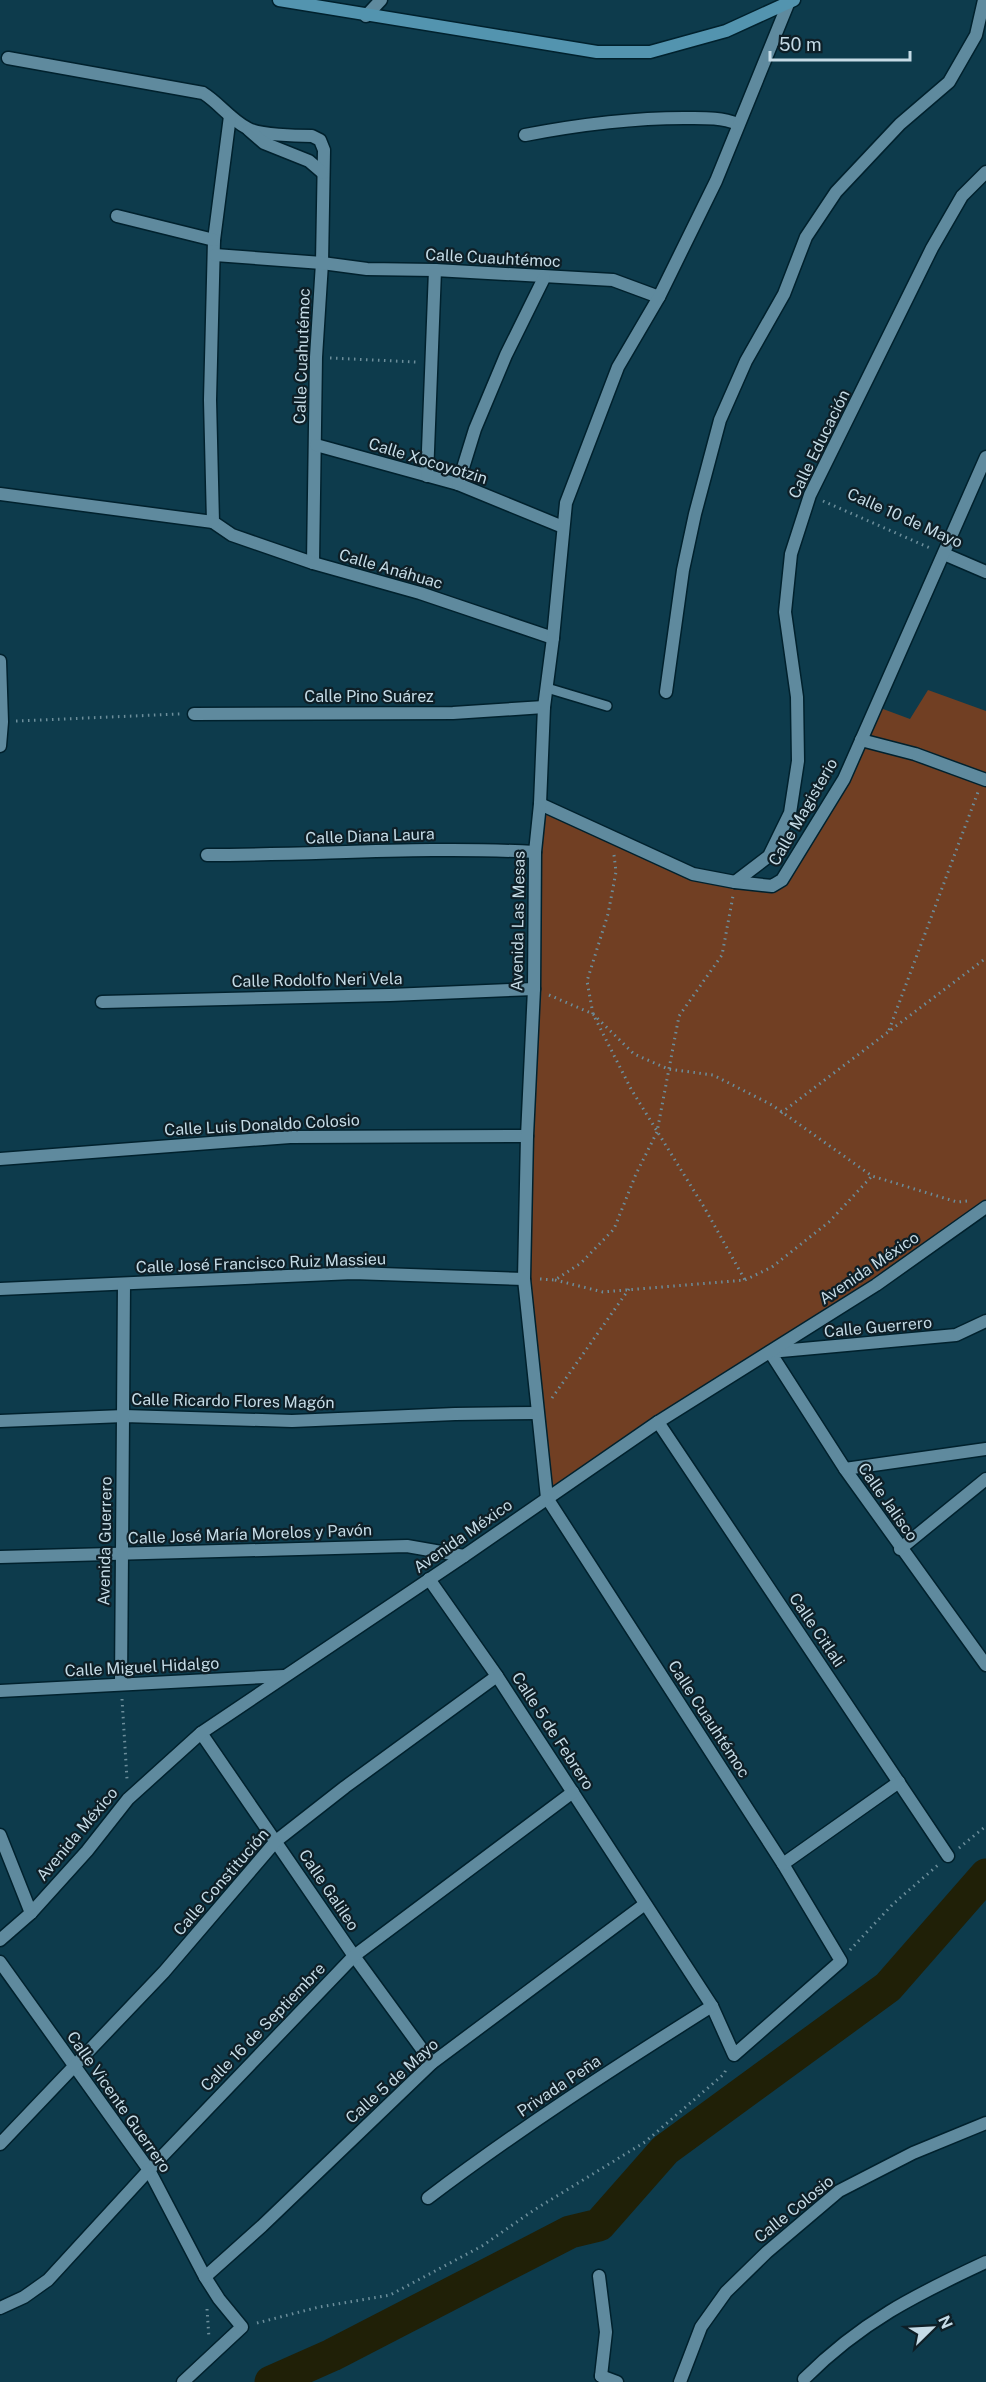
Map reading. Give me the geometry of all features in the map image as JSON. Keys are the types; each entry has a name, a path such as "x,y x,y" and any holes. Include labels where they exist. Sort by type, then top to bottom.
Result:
{"main road":[{"path":"279,0 597,52 650,52 726,31 791,2"}],"street":[{"path":"366,15 381,0"},
{"path":"666,692 683,570 695,514 720,420 746,361 784,294 806,237 836,192 900,124 949,82 976,36 984,0"},
{"name":"Avenida Las Mesas","path":"537,1413 524,1279 527,1136 534,989 535,852 540,804 544,707 566,503 618,367 659,297 716,181 791,2"},
{"path":"8,58 203,93 218,102 230,116 264,143 309,161 323,174"},
{"path":"217,525 210,400 214,240 230,116"},
{"path":"525,135 566,127 655,118 724,118 738,124"},
{"name":"Calle Cuahutémoc","path":"249,130 312,136 320,140 324,150 322,263 316,357 313,563"},
{"name":"Calle Educación","path":"735,882 769,856 790,813 798,761 797,697 785,612 791,554 810,495 932,248 962,196 986,172"},
{"path":"117,216 214,240"},
{"name":"Calle Cuauhtémoc","path":"215,255 322,263 367,269 435,270 544,278 613,280 659,297"},
{"path":"427,476 435,270"},
{"path":"458,484 475,429 544,278"},
{"name":"Calle Xocoyotzin","path":"316,445 458,484 563,527"},
{"name":"Calle Magisterio","path":"540,804 693,874 772,886 782,880 844,779 986,457"},
{"name":"Calle Anáhuac","path":"0,494 217,525 232,534 313,563 420,593 553,639"},
{"name":"Calle 10 de Mayo","path":"944,554 986,572"},
{"path":"0,661 2,722 0,746"},
{"name":"Calle Pino Suárez","path":"194,714 453,713 544,707"},
{"path":"861,740 915,754 985,777"},
{"name":"Calle Diana Laura","path":"207,855 307,855 471,849 535,852"},
{"name":"Calle Rodolfo Neri Vela","path":"102,1002 534,989"},
{"name":"Calle Luis Donaldo Colosio","path":"0,1159 290,1137 527,1136"},
{"name":"Avenida México","path":"0,1940 32,1913 87,1851 128,1799 201,1733 658,1422 876,1285 981,1204"},
{"name":"Calle José Francisco Ruiz Massieu","path":"0,1289 354,1273 524,1279"},
{"name":"Avenida Guerrero","path":"121,1684 124,1284"},
{"name":"Calle Guerrero","path":"770,1352 901,1342 956,1335 986,1322"},
{"name":"Calle Jalisco","path":"770,1352 845,1469 900,1549 984,1659"},
{"path":"537,1413 547,1498"},
{"name":"Calle Ricardo Flores Magón","path":"0,1421 124,1416 292,1421 537,1413"},
{"name":"Calle Citlali","path":"658,1422 948,1856"},
{"path":"845,1469 986,1449"},
{"path":"900,1549 986,1479"},
{"name":"Calle Cuauhtémoc","path":"547,1498 783,1864 841,1961"},
{"name":"Calle José María Morelos y Pavón","path":"0,1557 407,1546 464,1556"},
{"name":"Calle 5 de Febrero","path":"429,1579 497,1676 712,2006 734,2055"},
{"name":"Calle Miguel Hidalgo","path":"0,1691 285,1676"},
{"name":"Calle Constitución","path":"0,2144 164,1972 276,1841 345,1787 497,1676"},
{"name":"Calle Galileo","path":"201,1733 354,1956 432,2064"},
{"path":"783,1864 898,1782"},
{"name":"Calle 16 de Septiembre","path":"0,2308 24,2297 48,2280 149,2170 354,1956 573,1792"},
{"path":"0,1835 32,1913"},
{"name":"Calle 5 de Mayo","path":"205,2277 262,2226 432,2064 645,1904"},
{"path":"734,2055 841,1961"},
{"name":"Calle Vicente Guerrero","path":"0,1962 149,2170 205,2277 219,2299 242,2327"},
{"name":"Privada Peña","path":"428,2198 487,2154 597,2079 712,2006"},
{"name":"Calle Colosio","path":"680,2382 701,2327 726,2292 767,2252 839,2192 913,2153 986,2123"},
{"path":"804,2379 832,2351 867,2324 922,2292 986,2262"},
{"path":"599,2276 606,2332 597,2379 617,2382"},
{"path":"183,2382 242,2327"}],"lane":[{"path":"547,688 607,706"}],"path":[{"path":"316,357 431,363"},
{"name":"Calle 10 de Mayo","path":"810,495 944,554"},
{"path":"2,722 194,714"},
{"path":"889,1030 968,814 985,777"},
{"path":"611,836 616,872 608,914 587,981 593,1014 631,1089 704,1207 745,1280"},
{"path":"555,1280 581,1263 614,1229 636,1174 657,1132 679,1016 722,955 735,882"},
{"path":"781,1113 986,958"},
{"path":"534,989 593,1014 634,1054 668,1069 713,1075 772,1105 872,1176 957,1202 981,1204"},
{"path":"524,1279 555,1280 603,1292 745,1280 772,1268 829,1222 872,1176"},
{"path":"537,1413 556,1394 630,1289"},
{"path":"121,1684 128,1799"},
{"path":"841,1961 893,1904 986,1826"},
{"path":"242,2327 319,2307 390,2295 482,2246 534,2210 645,2142 724,2074 734,2055"},
{"path":"205,2277 210,2359"}],"shaded area":[{"path":"928,690 986,711 986,1207 547,1498 524,1279 540,804 693,874 772,886 844,779 875,706 910,719"}],"waterway":[{"path":"271,2382 332,2355 570,2232 599,2225 665,2150 888,1987 986,1875"}]}
